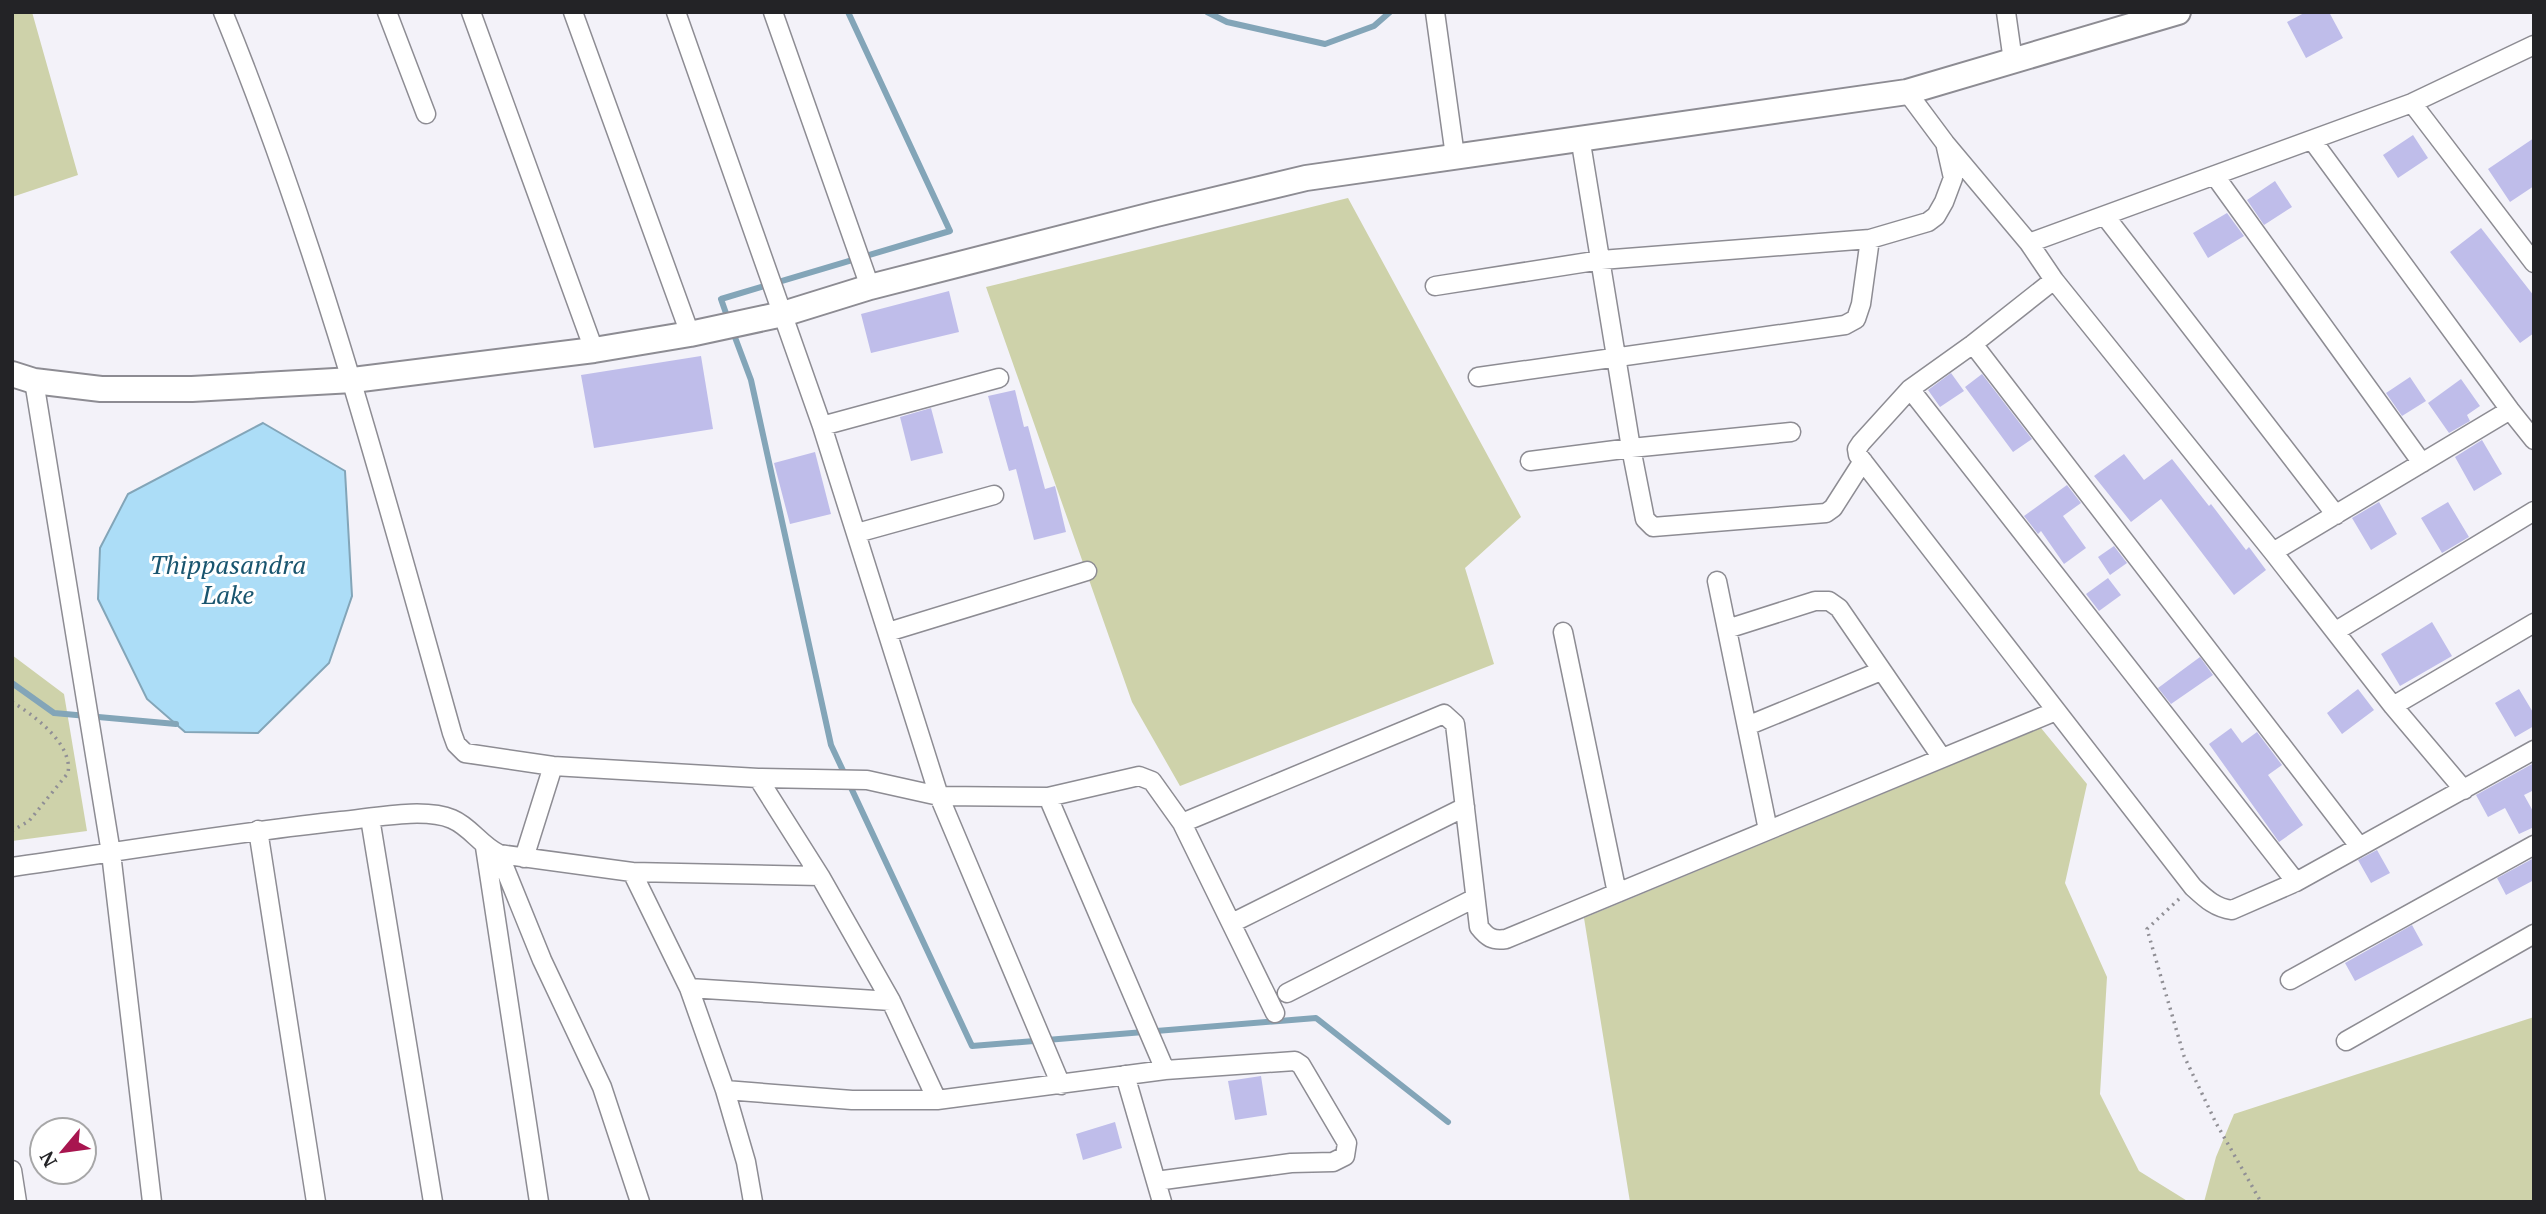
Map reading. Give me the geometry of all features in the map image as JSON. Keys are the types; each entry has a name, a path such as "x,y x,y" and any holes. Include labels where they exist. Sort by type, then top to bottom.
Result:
{"main road":[{"path":"23,378 101,390 192,390 353,380 594,349 699,332 783,314 870,287 1306,178 1907,92 2178,12"}],"street":[{"path":"223,12 253,84 353,380 456,744 465,753 553,766 758,778 867,780 939,796 1048,797 1139,776 1146,777 1152,781 1182,823 1275,1013"},
{"path":"387,12 426,114"},
{"path":"471,12 594,349"},
{"path":"573,12 699,332"},
{"path":"676,12 858,533 939,796 1061,1085"},
{"path":"773,12 870,287"},
{"path":"1435,12 1455,156"},
{"path":"2006,12 2013,61"},
{"path":"2029,243 2412,103 2534,45"},
{"path":"1907,92 2393,706 2464,790"},
{"path":"2412,103 2534,263"},
{"path":"1580,137 1645,519 1653,527 1826,513 1833,508 1863,461"},
{"path":"2312,141 2534,440"},
{"path":"1435,286 1601,260 1870,239 1928,222 1936,216 1953,178 1945,143"},
{"path":"2215,176 2422,463"},
{"path":"2105,216 2336,514"},
{"path":"1478,377 1845,326 1856,319 1861,304 1870,239"},
{"path":"2054,280 1973,344 1910,389 1861,443 1857,449 1858,455 2193,887 2212,904 2221,909 2232,910 2296,882 2534,750"},
{"path":"1973,344 2359,846"},
{"path":"23,378 111,853 152,1202"},
{"path":"822,426 999,378"},
{"path":"1910,389 2296,882"},
{"path":"2273,552 2510,410"},
{"path":"1530,461 1791,432"},
{"path":"858,533 994,495"},
{"path":"2336,631 2534,511"},
{"path":"888,632 1087,571"},
{"path":"1717,581 1768,831"},
{"path":"1727,629 1815,601 1829,601 1839,608 1942,758"},
{"path":"2393,706 2534,623"},
{"path":"1563,632 1617,893"},
{"path":"1747,726 1881,671"},
{"path":"1182,823 1444,714 1455,724 1479,927 1486,937 1496,941 2056,711"},
{"path":"524,858 553,766"},
{"path":"758,778 820,876 891,1001 937,1100"},
{"path":"1048,797 1165,1070"},
{"path":"1232,923 1465,807"},
{"path":"12,867 258,830 429,814 452,819 470,830 492,851 602,1087 640,1202"},
{"path":"370,818 433,1202"},
{"path":"258,830 316,1202"},
{"path":"2290,980 2534,845"},
{"path":"492,851 524,858 632,872 820,876"},
{"path":"492,851 539,1202"},
{"path":"632,872 689,988 746,1162 753,1202"},
{"path":"1287,993 1475,898"},
{"path":"2346,1041 2534,934"},
{"path":"689,988 891,1001"},
{"path":"724,1090 852,1100 937,1100 1061,1085 1125,1074 1295,1060 1347,1143 1345,1156 1333,1162 1291,1163 1156,1181"},
{"path":"1125,1074 1162,1202"},
{"path":"12,1170 17,1202"}],"path":[{"path":"12,702 35,717 57,740 70,765 68,773 29,821 12,831"},
{"path":"2193,887 2147,929 2184,1056 2216,1123 2262,1202"}],"green space":[{"path":"12,12 32,12 78,175 12,197"},
{"path":"1348,198 1521,517 1465,568 1494,664 1180,786 1132,702 986,287"},
{"path":"12,655 64,694 87,831 12,841"},
{"path":"2041,728 2087,784 2065,883 2107,977 2100,1094 2139,1171 2189,1202 1630,1202 1584,918"},
{"path":"2534,1017 2534,1202 2204,1202 2216,1157 2234,1114"}],"water":[{"name":"Thippasandra Lake","path":"263,423 345,471 352,596 329,663 258,733 185,732 147,699 98,599 100,548 128,494"}],"building":[{"path":"2306,12 2329,12 2343,38 2306,58 2287,22"},
{"path":"2413,135 2428,158 2398,178 2383,155"},
{"path":"2534,138 2534,186 2510,202 2488,169"},
{"path":"2275,181 2292,207 2264,225 2247,200"},
{"path":"2227,213 2244,236 2208,258 2193,233"},
{"path":"2481,228 2534,296 2534,333 2520,343 2450,252"},
{"path":"949,291 959,332 871,353 861,314"},
{"path":"701,356 713,429 594,448 581,375"},
{"path":"1951,373 1964,391 1940,407 1928,390"},
{"path":"1982,374 2032,439 2013,452 1965,387"},
{"path":"2410,377 2426,401 2402,416 2386,393"},
{"path":"2461,379 2480,406 2467,415 2470,421 2449,433 2428,403"},
{"path":"1015,390 1024,427 1028,426 1045,489 1055,486 1066,532 1034,540 1016,469 1009,471 988,396"},
{"path":"931,408 943,453 911,461 900,417"},
{"path":"2482,440 2502,474 2474,491 2455,457"},
{"path":"815,452 831,514 790,524 774,463"},
{"path":"2124,454 2144,480 2172,459 2246,550 2249,547 2266,570 2234,595 2161,499 2131,522 2094,476"},
{"path":"2067,485 2081,503 2063,516 2086,548 2064,564 2041,531 2038,534 2024,516"},
{"path":"2379,502 2397,534 2371,550 2352,518"},
{"path":"2448,502 2469,537 2442,553 2421,518"},
{"path":"2114,546 2127,563 2110,575 2098,557"},
{"path":"2108,578 2121,595 2099,611 2086,594"},
{"path":"2432,622 2452,656 2400,686 2381,654"},
{"path":"2200,657 2213,675 2171,704 2158,688"},
{"path":"2358,689 2374,710 2342,734 2327,713"},
{"path":"2519,689 2534,714 2534,726 2515,737 2495,703"},
{"path":"2231,728 2242,743 2257,732 2282,765 2268,775 2303,825 2279,842 2209,744"},
{"path":"2534,763 2534,790 2524,795 2534,813 2534,827 2519,834 2505,808 2488,817 2476,795"},
{"path":"2377,850 2390,873 2371,883 2358,860"},
{"path":"2534,858 2534,880 2506,895 2497,878"},
{"path":"2412,925 2423,945 2355,981 2345,963"},
{"path":"1261,1076 1267,1115 1235,1120 1228,1081"},
{"path":"1115,1122 1122,1148 1083,1160 1076,1134"}],"waterway":[{"path":"728,319 721,299 950,231 848,12"},
{"path":"1207,12 1227,22 1325,44 1374,26 1390,12"},
{"path":"733,332 751,380 831,745 972,1046 1316,1018 1448,1122"},
{"path":"12,683 54,713 176,724"}]}
